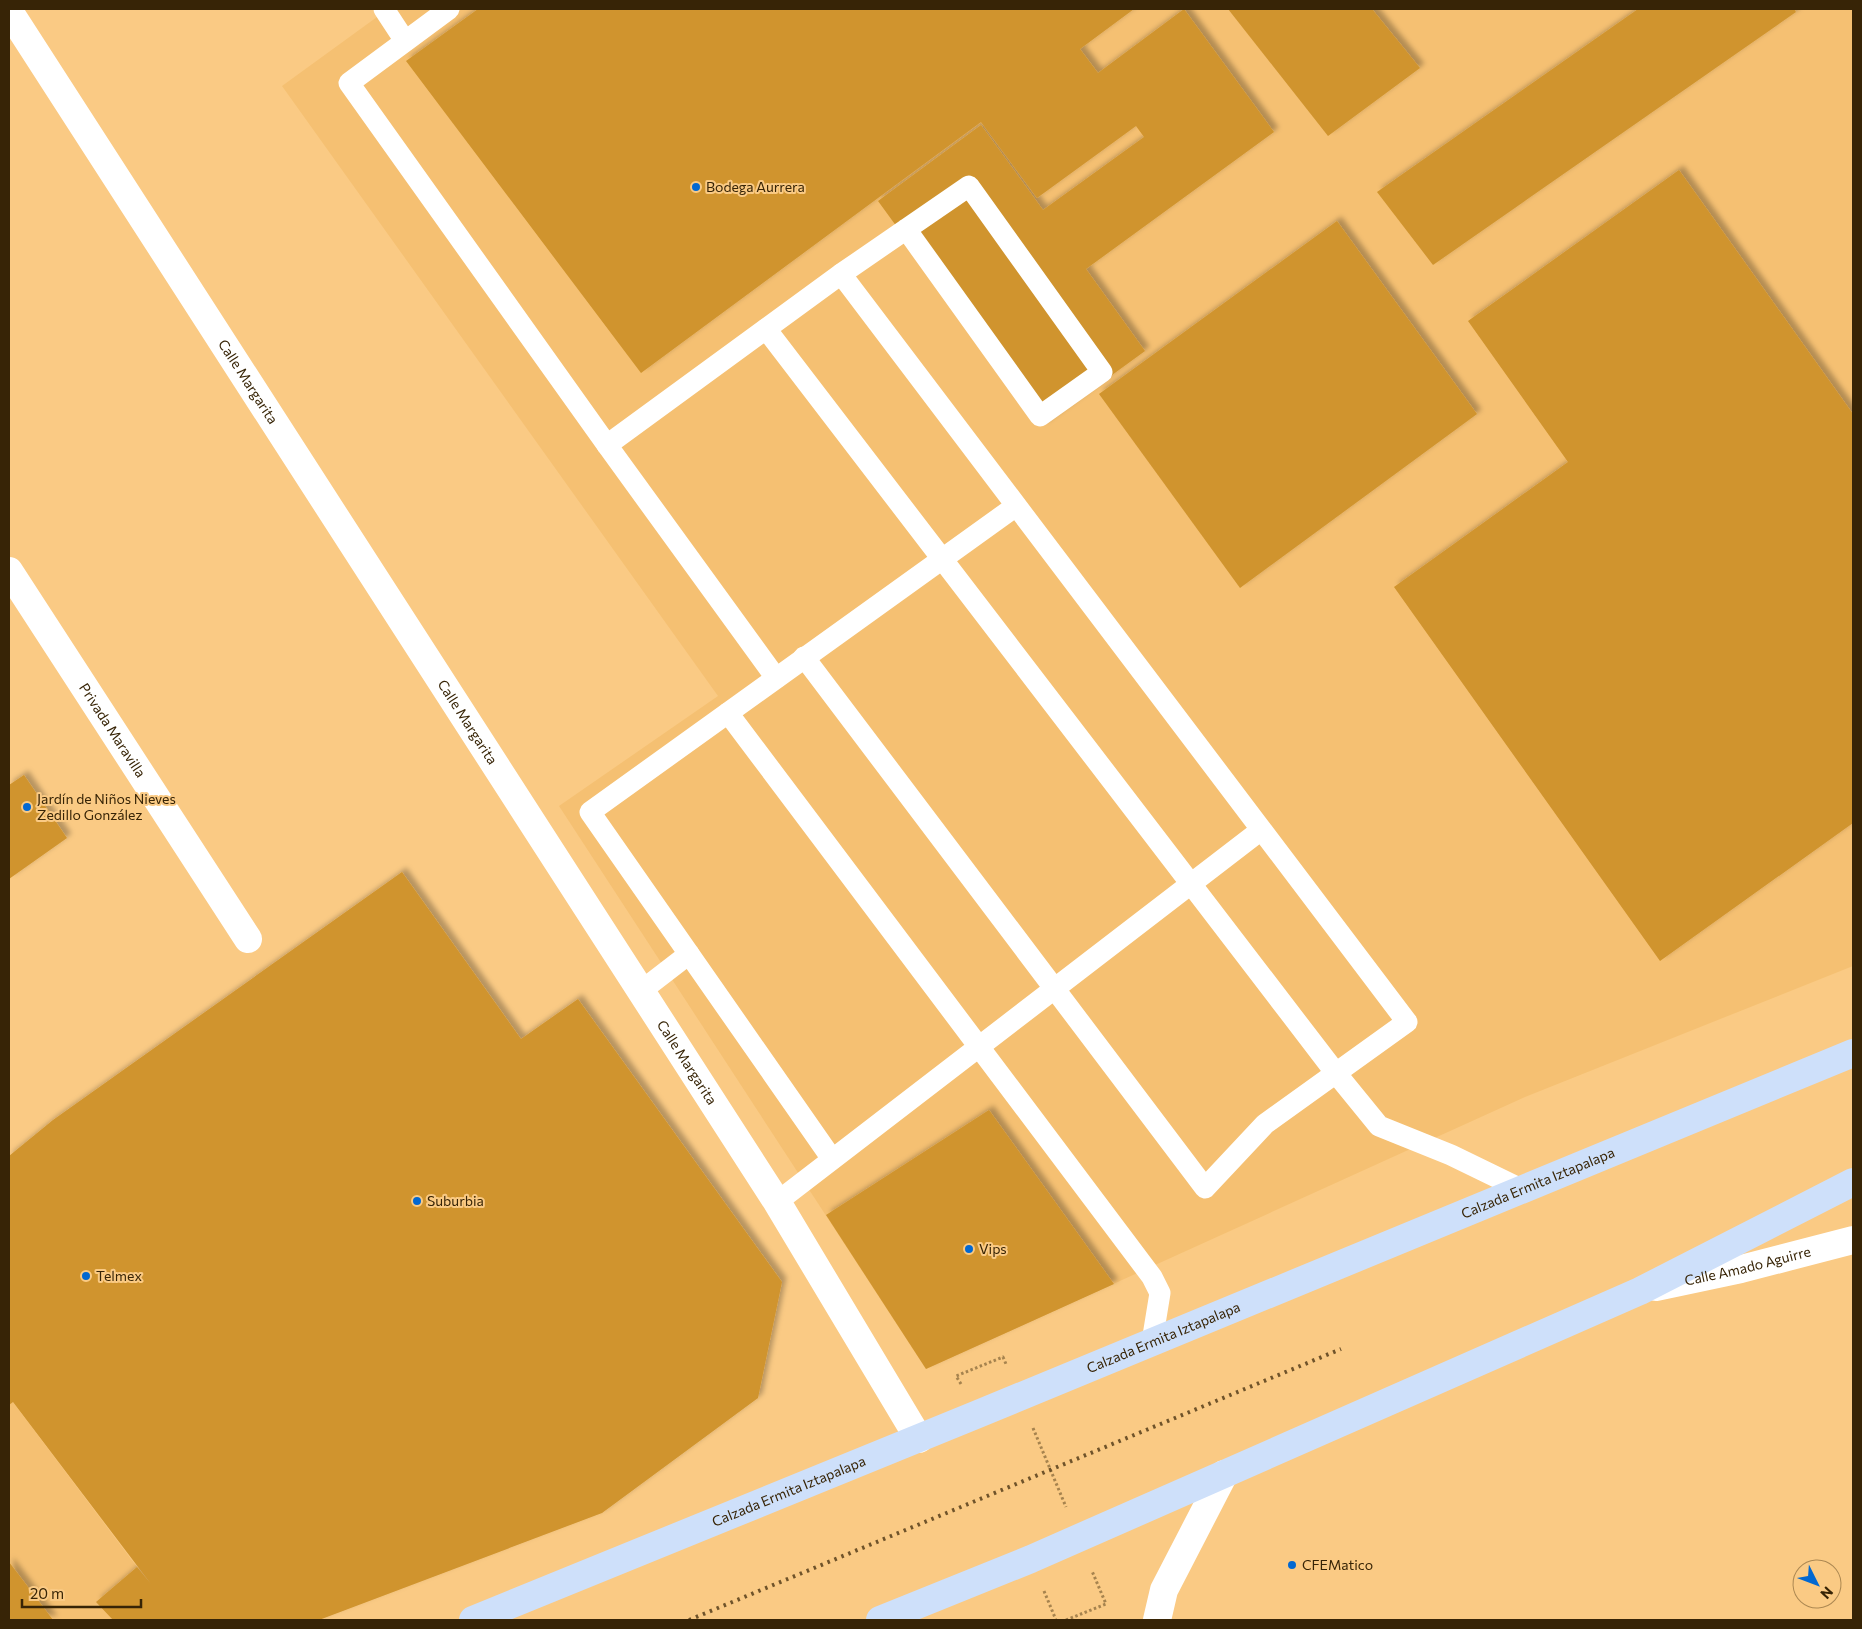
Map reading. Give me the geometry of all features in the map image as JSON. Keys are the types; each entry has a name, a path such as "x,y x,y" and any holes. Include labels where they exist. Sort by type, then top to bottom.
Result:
{"main road":[{"name":"Calzada Ermita Iztapalapa","path":"473,1620 919,1439 1853,1053"},
{"path":"880,1620 1032,1559 1640,1291 1853,1182"}],"street":[{"name":"Calle Margarita","path":"9,11 777,1202 919,1439"},
{"name":"Privada Maravilla","path":"9,571 248,940"},
{"name":"Calle Amado Aguirre","path":"1640,1291 1741,1269 1853,1240"},
{"path":"1157,1620 1164,1590 1224,1474"}],"lane":[{"path":"384,9 405,41"},
{"path":"449,9 349,83 776,678"},
{"path":"607,445 841,274 906,229 969,186 1102,372 1040,416 906,229"},
{"path":"804,657 1205,1188 1264,1124 1407,1022 841,274"},
{"path":"766,329 1335,1072 1379,1126 1451,1155 1523,1190"},
{"path":"832,1159 590,812 1016,506"},
{"path":"728,713 1152,1277 1160,1293 1152,1342"},
{"path":"777,1202 1261,830"},
{"path":"641,991 689,954"}],"path":[{"path":"956,1376 1003,1357 1007,1366"},
{"path":"1030,1421 1068,1512"},
{"path":"1066,1620 1106,1604 1091,1567"}],"shaded area":[{"path":"388,9 1853,9 1853,966 1525,1097 926,1369 559,806 718,696 282,86"},
{"path":"9,1397 137,1567 178,1620 9,1620"}],"building":[{"name":"Bodega Aurrera","path":"478,9 1134,9 1080,49 1098,73 1184,9 1274,132 1086,269 1145,351 1042,426 878,201 981,125 1043,210 1144,137 1136,126 1037,198 981,122 641,373 406,61"},
{"path":"1228,9 1372,9 1420,68 1328,136"},
{"path":"1638,9 1794,9 1796,12 1433,265 1377,192"},
{"path":"1679,170 1853,414 1853,823 1660,961 1394,587 1568,462 1468,321"},
{"path":"1337,221 1477,414 1240,588 1099,394"},
{"name":"Jardín de Niños Nieves Zedillo González","path":"24,775 67,838 9,879 9,785"},
{"name":"Suburbia","path":"402,872 521,1039 578,999 782,1282 758,1398 602,1513 319,1620 113,1620 96,1602 137,1567 151,1584 13,1402 9,1405 9,1156 53,1120"},
{"name":"Vips","path":"989,1110 1114,1284 926,1369 826,1215"},
{"path":"9,1562 53,1620 9,1620"}],"railway":[{"path":"689,1620 1341,1349"}],"place":[{"name":"Bodega Aurrera","path":"696,187"},
{"name":"Jardín de Niños Nieves Zedillo González","path":"27,807"},
{"name":"Suburbia","path":"417,1201"},
{"name":"Vips","path":"969,1249"},
{"name":"Telmex","path":"86,1276"},
{"name":"CFEMatico","path":"1292,1565"}]}
